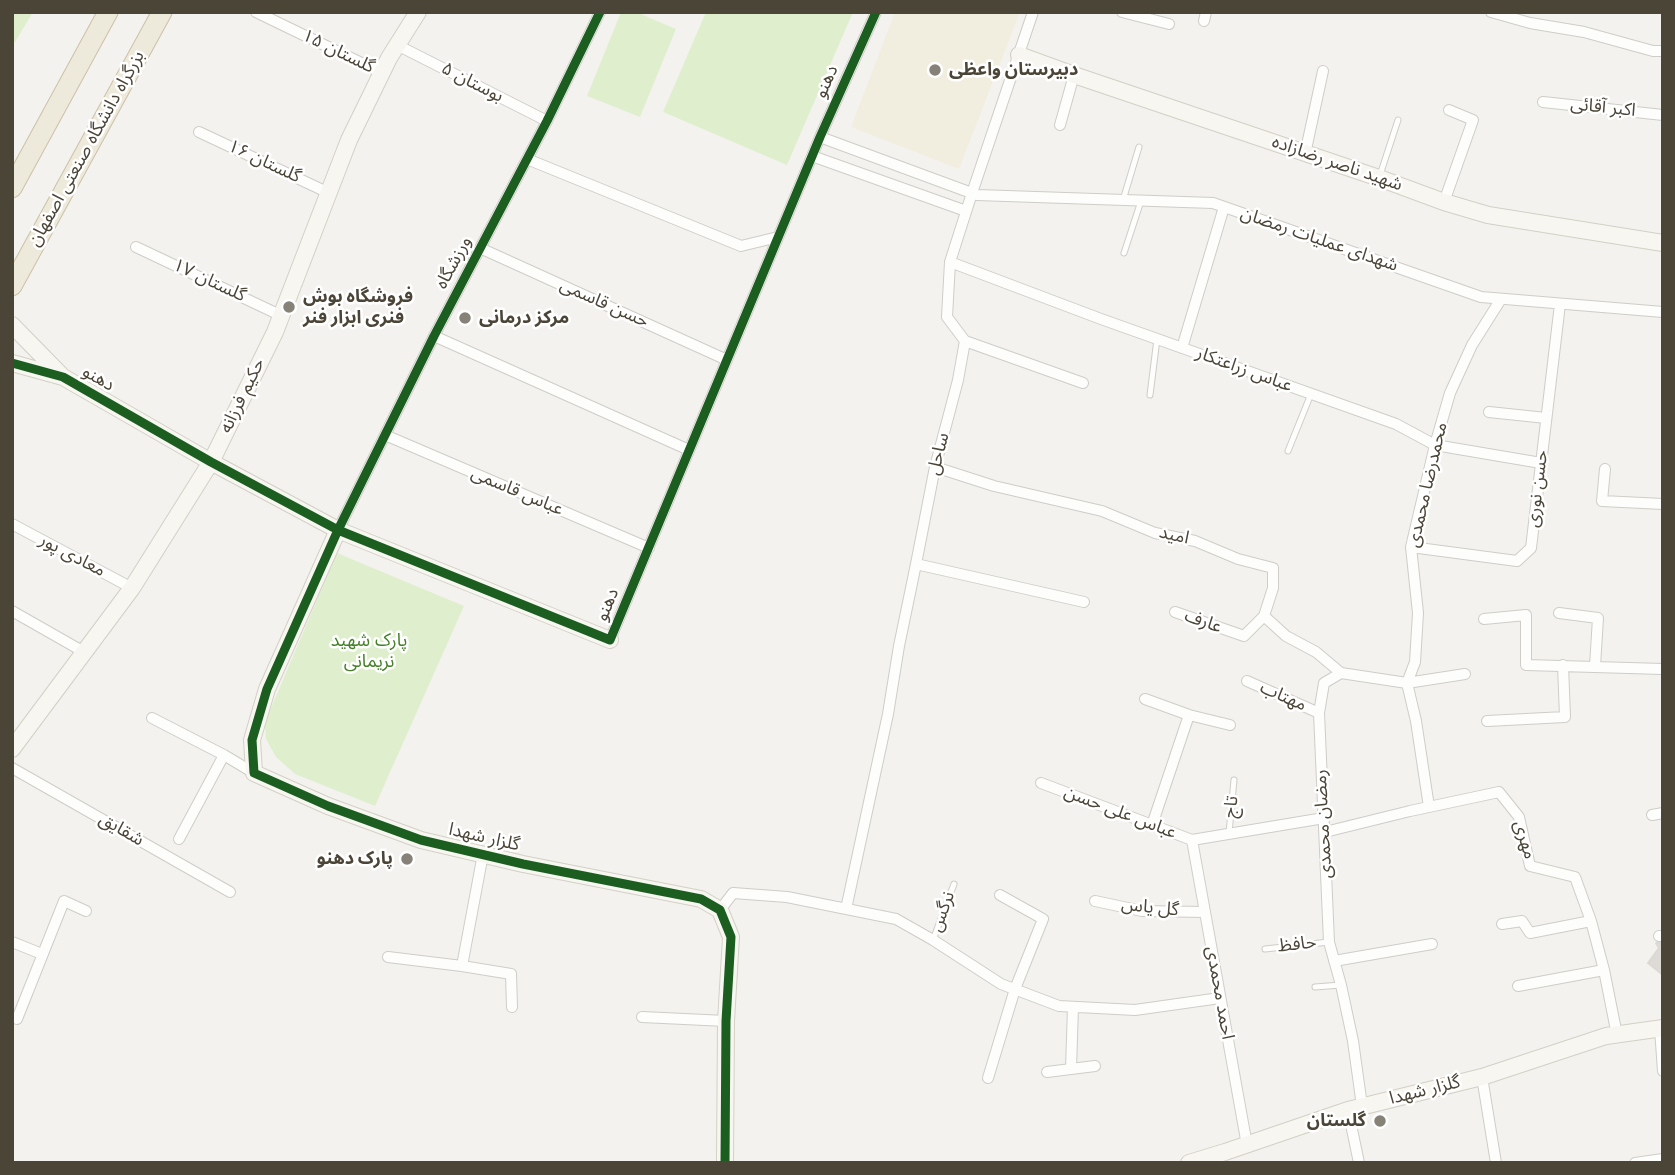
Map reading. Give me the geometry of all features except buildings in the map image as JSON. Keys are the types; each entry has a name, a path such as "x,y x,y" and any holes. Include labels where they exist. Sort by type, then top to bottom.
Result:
{"highway":[{"path":"12,188 108,12"},
{"name":"بزرگراه دانشگاه صنعتی اصفهان","path":"12,286 162,12"}],"street":[{"name":"گلستان ۱۵","path":"256,12 382,73"},
{"name":"حکیم فرزانه","path":"12,749 132,588 211,462 282,316 349,140 397,45 418,12"},
{"name":"ورزشگاه","path":"338,530 600,12"},
{"name":"دهنو","path":"13,326 63,377 211,462 338,530 610,640 820,137 876,12"},
{"path":"1033,12 950,262 947,317 965,341 1083,383"},
{"path":"1122,12 1169,24"},
{"path":"1491,12 1653,51 1663,51"},
{"name":"بوستان ۵","path":"397,45 547,121"},
{"name":"شهید ناصر رضازاده","path":"1019,55 1444,202 1489,215 1663,243"},
{"path":"1305,153 1324,71"},
{"path":"1060,125 1074,75"},
{"name":"اکبر آقائی","path":"1543,102 1663,115"},
{"path":"1444,202 1473,120 1449,110"},
{"name":"گلستان ۱۶","path":"199,132 329,193"},
{"name":"شهدای عملیات رمضان","path":"820,137 977,195 1213,203 1481,297 1663,312"},
{"path":"812,156 966,211"},
{"path":"527,159 741,246 778,237"},
{"path":"1182,348 1224,207"},
{"name":"گلستان ۱۷","path":"136,247 282,316"},
{"name":"حسن قاسمی","path":"480,248 727,360"},
{"name":"عباس زراعتکار","path":"950,262 1396,424 1435,445 1541,463"},
{"name":"محمدرضا محمدی","path":"1429,807 1416,721 1407,683 1415,662 1418,612 1411,547 1450,393 1472,345 1501,299"},
{"name":"حسن نوری","path":"1411,547 1517,561 1531,548 1560,304"},
{"path":"434,336 689,450"},
{"name":"ساحل","path":"846,909 888,715 935,467 958,380 965,341"},
{"name":"دهنو","path":"12,363 63,377"},
{"path":"1489,412 1546,418"},
{"name":"عباس قاسمی","path":"385,435 649,548"},
{"name":"امید","path":"935,467 994,486 1102,511 1155,533 1195,541 1238,559 1273,568 1273,588 1264,616"},
{"path":"1605,469 1602,501 1663,504"},
{"name":"معادی پور","path":"12,524 132,588"},
{"path":"254,773 252,740 268,689 338,530"},
{"path":"916,564 1084,602"},
{"path":"12,611 84,652"},
{"name":"عارف","path":"1175,612 1244,636 1264,616"},
{"path":"1559,613 1598,618 1595,666"},
{"path":"1484,619 1526,615 1527,665 1663,669"},
{"path":"1264,616 1286,636 1315,652 1341,673 1407,683 1465,674"},
{"path":"1487,721 1565,717 1563,666"},
{"name":"رمضان محمدی","path":"1341,673 1324,684 1319,713 1329,942 1353,1041 1360,1163"},
{"name":"مهتاب","path":"1248,681 1319,713"},
{"path":"1145,699 1189,715 1230,725"},
{"path":"1152,825 1189,715"},
{"path":"152,718 254,773"},
{"path":"179,839 224,755"},
{"name":"شقایق","path":"12,768 230,892"},
{"name":"گلزار شهدا","path":"254,773 328,806 421,840 523,864 701,899 720,910"},
{"name":"عباس علی حسن","path":"1041,783 1192,840 1324,818"},
{"name":"مهری","path":"1325,832 1499,792 1519,817 1530,866 1575,877 1591,921 1617,1035"},
{"name":"احمد محمدی","path":"1192,840 1247,1145"},
{"path":"462,966 483,854"},
{"path":"725,1163 726,1021 730,937 720,910 733,893 787,897 896,919 1001,984 1059,1006 1135,1010 1220,998"},
{"path":"988,1078 1015,989 1043,919 1000,895"},
{"path":"17,1019 64,901 86,911"},
{"name":"گل یاس","path":"1094,901 1142,911 1205,912"},
{"path":"1502,924 1522,921 1530,933 1591,921"},
{"path":"12,942 42,954"},
{"path":"1334,961 1432,944"},
{"path":"388,957 511,974 512,1007"},
{"path":"1518,986 1604,970"},
{"path":"1071,1069 1073,1007"},
{"path":"642,1017 726,1021"},
{"path":"1661,1028 1663,1071"},
{"name":"گلزار شهدا","path":"1189,1163 1227,1158 1247,1145 1355,1108 1482,1077 1606,1036 1661,1028"},
{"path":"1047,1072 1095,1066"},
{"path":"1482,1077 1496,1163"},
{"path":"1635,1163 1660,1160"}],"lane":[{"path":"1379,178 1398,120"},
{"path":"1123,200 1139,147"},
{"path":"1124,253 1141,201"},
{"path":"1150,395 1157,339"},
{"path":"1288,451 1311,394"},
{"name":"تاج","path":"1229,833 1234,780"},
{"name":"نرگس","path":"933,940 954,884"},
{"name":"حافظ","path":"1265,949 1329,942"},
{"path":"1315,987 1341,985"}],"shaded area":[{"name":"دبیرستان واعظی","path":"895,12 1020,12 959,169 851,127"}],"green space":[{"path":"12,12 33,12 12,47"},
{"path":"621,12 636,12 676,29 640,117 587,96"},
{"path":"706,12 853,12 787,165 663,112"},
{"name":"پارک شهید نریمانی","path":"337,553 464,606 375,806 295,774 276,757 266,739 265,722"}],"cycle path":[{"path":"600,12 338,530 267,689 252,740 254,773 328,806 421,840 523,864 701,899 720,910 731,937 726,1021 725,1163"},
{"path":"12,363 63,377 211,462 338,530 610,640 820,137 876,12"}],"place":[{"name":"دبیرستان واعظی","path":"935,70"},
{"name":"فروشگاه بوش فنری ابزار فنر","path":"289,307"},
{"name":"مرکز درمانی","path":"465,318"},
{"name":"پارک دهنو","path":"407,859"},
{"name":"گلستان","path":"1380,1121"}]}
